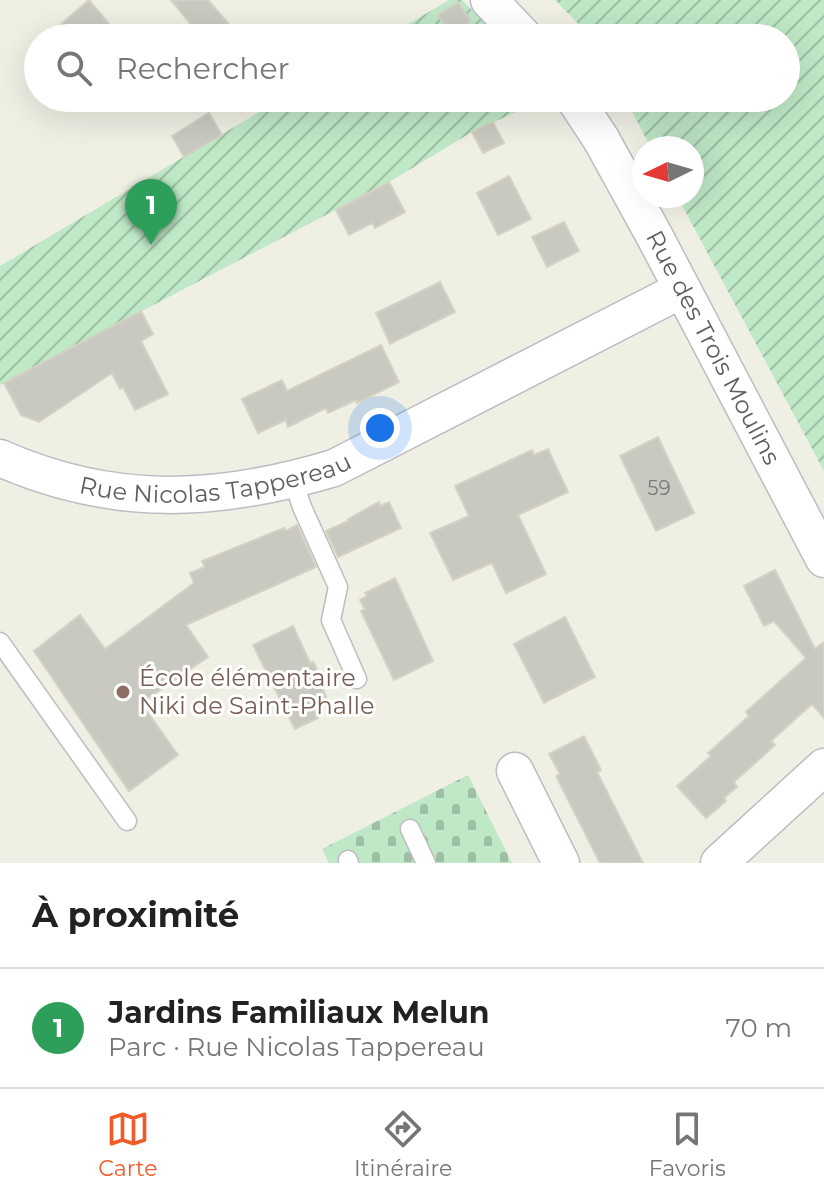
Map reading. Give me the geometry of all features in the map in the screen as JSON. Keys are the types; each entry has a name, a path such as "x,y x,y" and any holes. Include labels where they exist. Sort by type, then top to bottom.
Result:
{"street":[{"path":"489,0 512,24"},
{"name":"Rue des Trois Moulins","path":"583,112 601,139 824,559"},
{"name":"Rue Nicolas Tappereau","path":"0,458 71,484 125,493 180,496 293,480 334,468 681,290"},
{"path":"719,863 824,767"},
{"path":"515,771 561,863"}],"lane":[{"path":"293,480 338,587 331,620 357,679"},
{"path":"0,642 127,821"},
{"path":"410,829 426,863"}],"green space":[{"path":"449,0 462,0 486,24 409,24"},
{"path":"555,0 824,0 824,471 683,208 704,208 704,136 645,136 632,112 800,112 800,24 578,24"},
{"path":"259,112 516,112 472,132 389,182 0,385 0,266"},
{"path":"468,775 512,863 329,863 322,849"}],"building":[{"path":"89,0 109,24 61,24"},
{"path":"171,0 208,0 229,24 191,24"},
{"path":"458,2 471,21 467,24 444,24 438,15"},
{"path":"209,113 222,135 184,157 172,136"},
{"path":"493,122 504,143 483,153 472,132"},
{"path":"509,176 531,219 498,235 477,193"},
{"path":"389,182 405,212 375,228 372,223 349,235 336,210"},
{"path":"564,222 579,251 547,267 532,237"},
{"path":"440,282 455,312 390,344 376,313"},
{"path":"141,311 153,334 141,341 168,394 135,410 112,373 39,422 21,415 4,383"},
{"path":"381,345 399,382 357,403 356,400 328,413 326,408 288,427 286,420 258,433 242,399 282,380 287,391"},
{"path":"658,437 694,513 656,531 620,456"},
{"path":"548,449 568,492 518,515 546,574 506,593 492,563 453,580 430,533 469,516 455,486 532,450 534,455"},
{"path":"379,502 380,506 389,502 401,528 338,557 326,531"},
{"path":"297,525 316,567 186,625 208,657 141,703 178,755 129,791 34,651 80,615 105,649 194,583 190,573 205,567 202,561"},
{"path":"775,570 815,649 824,642 824,718 812,704 771,741 775,745 734,782 737,787 706,818 677,786 749,716 746,712 806,658 774,621 764,626 744,586"},
{"path":"395,578 433,661 394,680 361,611 365,609 360,600 367,596 365,593"},
{"path":"565,617 595,677 544,703 514,644"},
{"path":"293,626 310,663 313,662 326,686 322,687 327,699 312,706 318,718 295,729 253,645"},
{"path":"584,736 601,770 597,772 643,863 600,863 556,776 560,774 549,754"}],"place":[{"name":"Jardins Familiaux Melun","path":"151,245"},
{"name":"École élémentaire Niki de Saint-Phalle","path":"123,692"}]}
